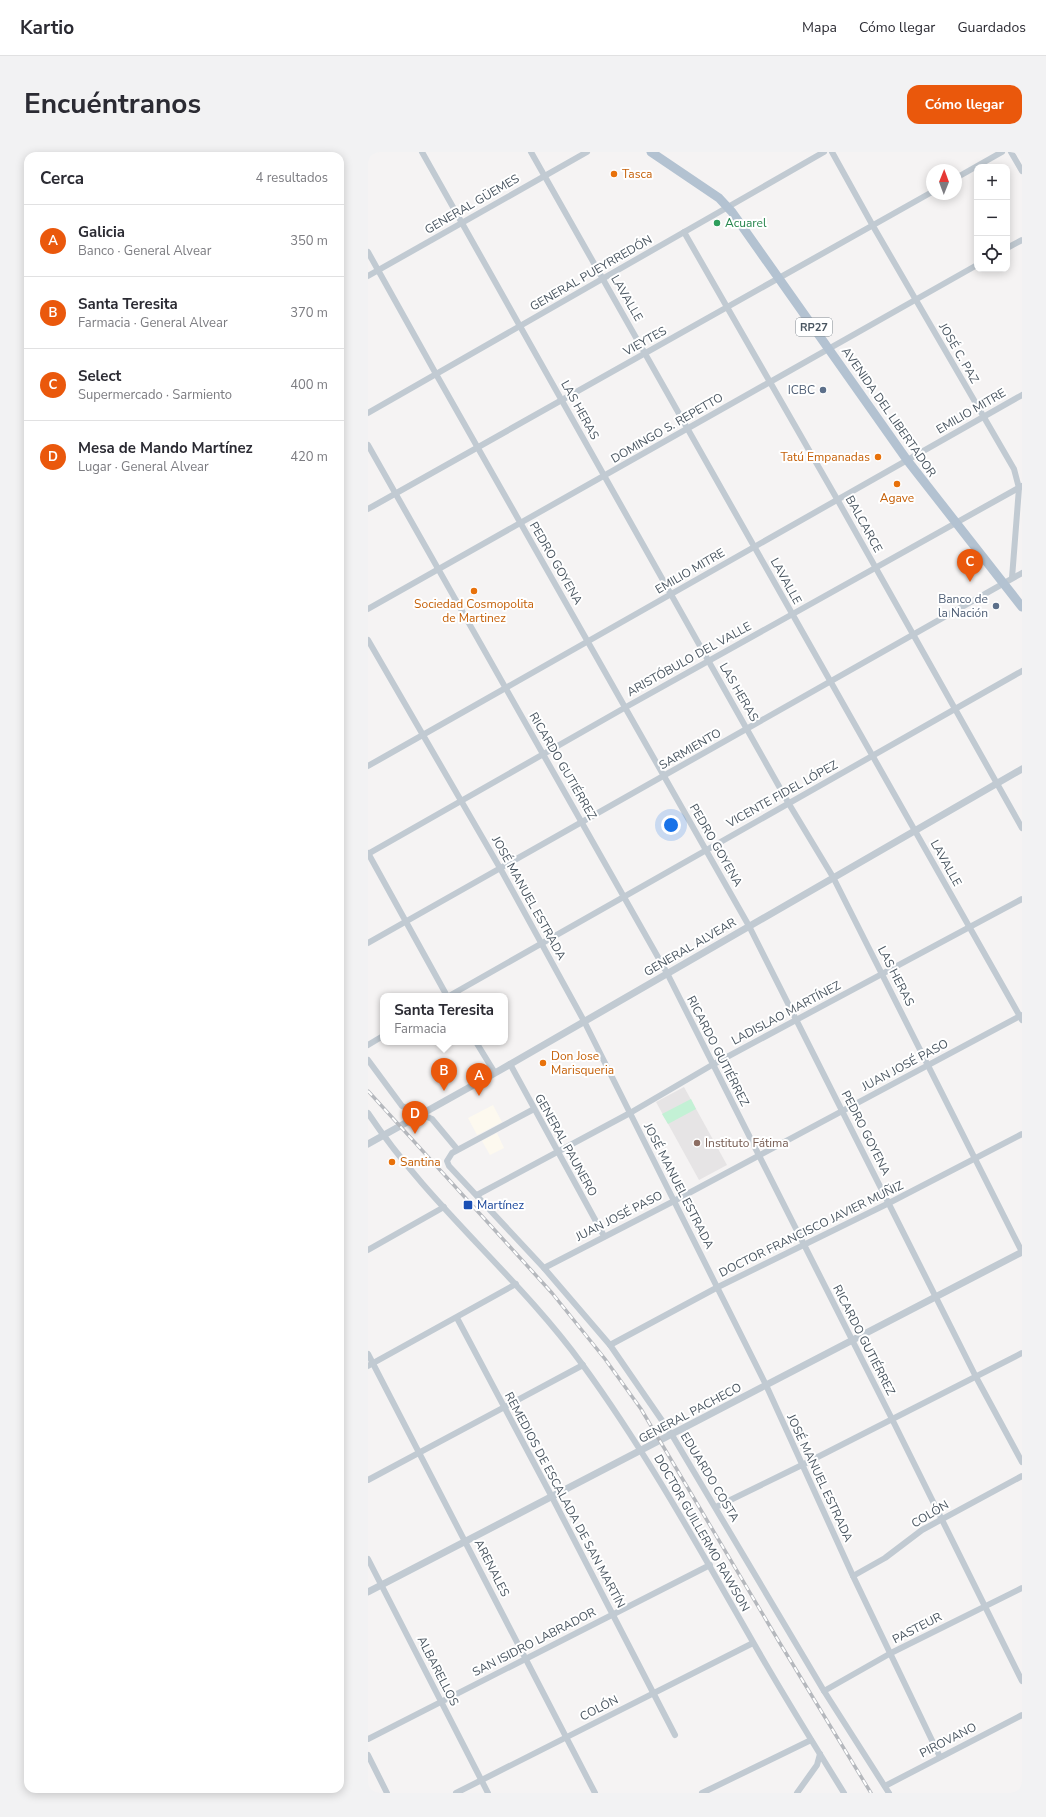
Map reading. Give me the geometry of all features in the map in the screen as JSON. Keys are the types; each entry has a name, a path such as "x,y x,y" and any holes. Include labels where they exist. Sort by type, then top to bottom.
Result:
{"main road":[{"name":"AVENIDA DEL LIBERTADOR","path":"651,152 719,198 728,207 907,460 1002,584 1022,607"}],"street":[{"name":"LAS HERAS","path":"422,152 789,804 833,877 1022,1252"},
{"name":"LAVALLE","path":"531,152 1021,1017"},
{"name":"GENERAL GÜEMES","path":"368,276 587,152"},
{"name":"GENERAL PUEYRREDÓN","path":"368,413 824,152"},
{"name":"JOSÉ C. PAZ","path":"832,152 873,226 1014,469 1020,487 1012,578"},
{"path":"962,175 1002,152"},
{"path":"1011,152 1022,171"},
{"name":"VIEYTES","path":"368,509 926,195"},
{"name":"BALCARCE","path":"684,232 728,307 1022,828"},
{"path":"1010,246 1022,240"},
{"name":"PEDRO GOYENA","path":"368,252 749,926 976,1377 1022,1462"},
{"name":"DOMINGO S. REPETTO","path":"368,609 438,571 974,267"},
{"name":"EMILIO MITRE","path":"368,766 672,595 1022,395"},
{"name":"RICARDO GUTIÉRREZ","path":"368,445 667,973 851,1341 986,1606 1022,1681"},
{"name":"ARISTÓBULO DEL VALLE","path":"368,854 626,707 1020,487"},
{"name":"SARMIENTO","path":"368,943 1022,573"},
{"name":"JOSÉ MANUEL ESTRADA","path":"368,640 500,868 584,1021 766,1385 853,1576 940,1757"},
{"name":"VICENTE FIDEL LÓPEZ","path":"453,993 541,942 624,897 706,848 789,804 1022,671"},
{"name":"GENERAL ALVEAR","path":"368,1144 495,1073 1022,769"},
{"path":"368,854 446,993"},
{"name":"LADISLAO MARTÍNEZ","path":"477,1195 630,1113 712,1065 1022,899"},
{"name":"JUAN JOSÉ PASO","path":"544,1268 674,1201 842,1110 1021,1017"},
{"path":"368,1045 380,1038"},
{"path":"478,1045 495,1073"},
{"path":"368,1060 402,1106 432,1118 457,1149 534,1109"},
{"name":"GENERAL PAUNERO","path":"510,1064 604,1236"},
{"name":"DOCTOR GUILLERMO RAWSON","path":"368,1114 383,1135 444,1207 516,1284 550,1323 583,1365 642,1451 710,1565 753,1643 844,1793"},
{"name":"DOCTOR FRANCISCO JAVIER MUÑIZ","path":"610,1345 718,1287 889,1203 1022,1134"},
{"name":"EDUARDO COSTA","path":"457,1149 446,1161 452,1170 544,1268 610,1345 672,1435 824,1691 889,1793"},
{"path":"368,1250 444,1207"},
{"name":"GENERAL PACHECO","path":"368,1592 642,1451 1022,1252"},
{"path":"371,1365 516,1284"},
{"name":"REMEDIOS DE ESCALADA DE SAN MARTÍN","path":"457,1318 552,1497 675,1735"},
{"path":"716,1507 1022,1353"},
{"name":"ARENALES","path":"368,1354 371,1365 420,1453 595,1793"},
{"path":"368,1480 583,1365"},
{"name":"COLÓN","path":"853,1576 885,1558 922,1530 1022,1476"},
{"name":"ALBARELLOS","path":"368,1559 488,1793"},
{"name":"SAN ISIDRO LABRADOR","path":"368,1739 710,1565"},
{"name":"PASTEUR","path":"824,1691 891,1653 1022,1588"},
{"name":"COLÓN","path":"456,1793 753,1643"},
{"name":"PIROVANO","path":"885,1786 1022,1715"},
{"path":"702,1793 811,1740"},
{"path":"797,1793 817,1765 820,1754"},
{"path":"368,1755 387,1793"}],"shaded area":[{"name":"Instituto Fátima","path":"684,1087 727,1165 699,1180 656,1102"},
{"path":"493,1105 502,1122 477,1135 468,1118"},
{"path":"497,1133 504,1148 490,1155 482,1141"}],"green space":[{"path":"691,1099 696,1109 668,1124 662,1114"}],"railway":[{"path":"368,1091 552,1293 605,1359 641,1409 871,1793"}],"place":[{"name":"Tasca","path":"614,174"},
{"name":"Acuarel","path":"717,223"},
{"name":"ICBC","path":"823,390"},
{"name":"Tatú Empanadas","path":"878,457"},
{"name":"Agave","path":"897,484"},
{"name":"Select","path":"970,582"},
{"name":"Sociedad Cosmopolita de Martinez","path":"474,591"},
{"name":"Banco de la Nación","path":"996,606"},
{"name":"Don Jose Marisqueria","path":"543,1063"},
{"name":"Santa Teresita","path":"444,1091"},
{"name":"Galicia","path":"479,1096"},
{"name":"Mesa de Mando Martínez","path":"415,1134"},
{"name":"Instituto Fátima","path":"697,1143"},
{"name":"Santina","path":"392,1162"},
{"name":"Martínez","path":"468,1205"}]}
